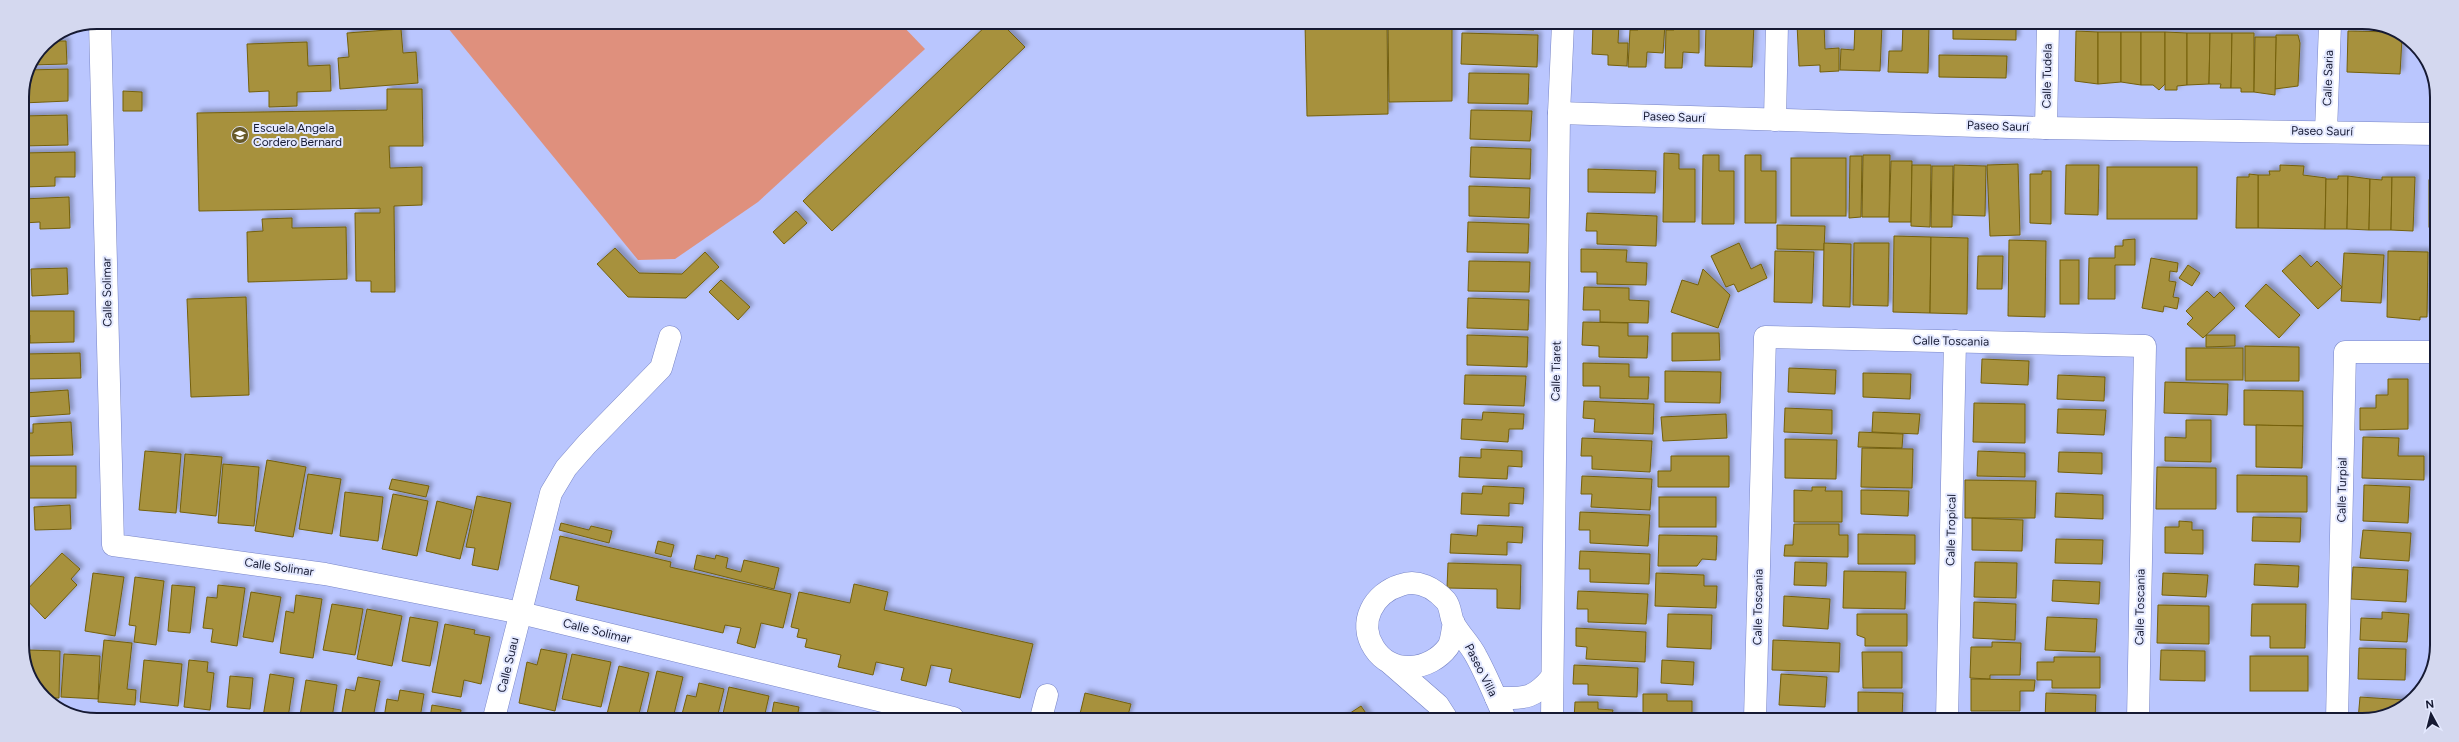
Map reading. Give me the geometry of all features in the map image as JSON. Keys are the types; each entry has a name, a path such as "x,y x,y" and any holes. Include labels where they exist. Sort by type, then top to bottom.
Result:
{"street":[{"name":"Calle Solimar","path":"100,29 113,545 325,574 521,613 931,713"},
{"name":"Calle Tiaret","path":"1552,713 1559,114 1563,29"},
{"path":"1775,120 1777,29"},
{"name":"Calle Tudela","path":"2046,128 2048,29"},
{"name":"Calle Saria","path":"2326,131 2330,29"},
{"name":"Paseo Saurí","path":"1559,114 2046,128 2326,131 2430,134"},
{"name":"Calle Toscania","path":"1755,713 1765,337 2146,346 2138,713"},
{"name":"Calle Suau","path":"495,713 551,493 566,468 587,444 661,368 670,338"},
{"name":"Calle Tropical","path":"1947,713 1955,341"},
{"name":"Calle Turpial","path":"2337,713 2345,352 2430,352"},
{"name":"Paseo Villa","path":"1443,713 1438,706 1374,648 1367,627 1372,605 1387,589 1409,582 1430,587 1447,602 1454,623 1476,655 1502,713"},
{"name":"Paseo Villa","path":"1390,663 1412,668 1433,662 1449,645 1454,623"},
{"path":"1496,698 1525,698 1541,691 1552,677"},
{"path":"1042,713 1047,695"}],"shaded area":[{"path":"449,29 906,29 925,49 758,202 675,259 638,260"}],"building":[{"path":"401,29 403,53 416,52 418,83 340,89 338,58 349,57 347,33"},
{"path":"983,29 1007,29 1025,47 832,231 803,201"},
{"path":"1305,29 1387,29 1388,114 1307,116"},
{"path":"1388,29 1452,29 1452,101 1389,102"},
{"path":"1504,29 1534,29 1534,30"},
{"path":"1593,29 1619,29 1618,43 1628,43 1627,66 1608,65 1608,55 1592,54"},
{"path":"1665,29 1663,53 1647,52 1646,67 1628,67 1630,30"},
{"path":"1699,29 1699,53 1683,52 1682,68 1665,68 1666,30"},
{"path":"1706,29 1754,29 1752,67 1705,66"},
{"path":"1797,29 1824,29 1825,49 1839,48 1839,71 1820,72 1820,65 1799,66"},
{"path":"1855,29 1882,29 1880,71 1840,70 1841,49 1854,50"},
{"path":"1903,29 1929,29 1928,73 1888,72 1889,51 1902,51"},
{"path":"1953,29 2016,29 2016,40 1953,39"},
{"path":"2076,31 2098,32 2098,84 2075,81"},
{"path":"2348,31 2381,32 2402,42 2400,74 2347,72"},
{"path":"2098,32 2121,32 2121,82 2098,84"},
{"path":"2121,32 2141,32 2141,85 2121,82"},
{"path":"2141,32 2165,32 2165,84 2159,90 2153,85 2141,85"},
{"path":"2165,32 2187,33 2187,85 2177,86 2177,90 2165,90"},
{"path":"1462,33 1538,35 1537,67 1461,64"},
{"path":"2187,33 2210,33 2209,84 2187,85"},
{"path":"2210,33 2232,33 2231,88 2220,88 2221,84 2209,84"},
{"path":"2232,33 2254,33 2254,92 2241,92 2241,88 2231,88"},
{"path":"2276,35 2298,35 2300,43 2298,86 2275,89"},
{"path":"2255,37 2276,37 2275,95 2254,92"},
{"path":"59,41 66,41 67,64 38,65 49,49"},
{"path":"307,42 308,66 330,65 331,91 297,92 297,106 269,107 269,91 249,92 247,44"},
{"path":"1939,55 2007,56 2006,78 1939,77"},
{"path":"68,69 68,101 29,103 30,84 35,70"},
{"path":"1469,73 1529,74 1528,104 1468,103"},
{"path":"387,89 422,89 423,146 389,146 390,168 422,167 422,205 394,206 395,292 371,292 371,281 356,281 355,213 380,213 380,208 199,211 197,113 387,110"},
{"path":"123,91 142,92 142,111 123,111"},
{"path":"1471,110 1532,111 1530,141 1470,139"},
{"path":"67,115 68,145 29,146 29,116"},
{"path":"1471,147 1531,149 1530,179 1470,177"},
{"path":"75,152 75,177 55,177 55,186 29,187 29,153"},
{"path":"1664,153 1679,154 1679,169 1695,169 1695,222 1663,222"},
{"path":"1703,155 1719,155 1719,171 1734,171 1734,224 1702,224"},
{"path":"1745,155 1761,155 1761,171 1776,171 1776,223 1745,223"},
{"path":"1863,155 1890,155 1889,217 1862,217"},
{"path":"1850,156 1862,156 1861,217 1849,218"},
{"path":"1791,158 1846,158 1846,216 1791,216"},
{"path":"1891,161 1912,161 1911,222 1889,222"},
{"path":"2018,164 2020,235 1990,236 1987,165"},
{"path":"1912,165 1931,165 1930,227 1911,226"},
{"path":"1954,165 1986,166 1985,216 1953,215"},
{"path":"2066,165 2099,165 2098,215 2065,214"},
{"path":"2280,165 2304,166 2303,175 2326,178 2325,229 2258,228 2258,175 2270,175 2269,171 2280,171"},
{"path":"1932,166 1953,166 1952,227 1931,227"},
{"path":"2107,167 2197,167 2197,219 2107,219"},
{"path":"1588,169 1656,171 1655,193 1588,192"},
{"path":"2042,171 2051,171 2051,224 2030,223 2030,174 2042,174"},
{"path":"2249,174 2258,175 2258,228 2236,228 2237,177 2249,177"},
{"path":"2338,176 2348,176 2347,229 2325,229 2326,179 2338,179"},
{"path":"2348,176 2370,179 2369,230 2347,229"},
{"path":"2382,177 2392,177 2391,230 2369,230 2370,179 2382,180"},
{"path":"2392,177 2415,177 2413,231 2391,230"},
{"path":"2429,180 2430,180 2430,227"},
{"path":"1469,186 1530,188 1529,218 1469,216"},
{"path":"69,197 70,228 40,229 40,222 29,223 29,199"},
{"path":"796,211 807,223 784,244 773,232"},
{"path":"1587,213 1657,216 1656,246 1597,244 1597,231 1586,231"},
{"path":"292,218 292,228 346,227 347,279 248,282 247,232 263,231 262,219"},
{"path":"1468,222 1529,224 1528,253 1467,252"},
{"path":"1777,225 1825,226 1824,250 1777,249"},
{"path":"1894,236 1931,237 1930,313 1893,312"},
{"path":"1931,237 1968,238 1967,314 1930,313"},
{"path":"2135,239 2135,265 2115,265 2115,299 2088,299 2089,258 2115,258 2115,246 2123,246 2123,240"},
{"path":"2009,240 2046,241 2045,317 2008,316"},
{"path":"1739,243 1751,269 1761,264 1767,278 1738,292 1734,284 1726,287 1711,256"},
{"path":"1824,243 1851,244 1850,307 1823,306"},
{"path":"1854,243 1889,243 1888,306 1853,305"},
{"path":"615,248 639,273 682,274 705,252 719,267 686,298 628,297 597,264"},
{"path":"1581,249 1627,250 1626,262 1647,263 1646,285 1597,284 1597,272 1581,272"},
{"path":"1775,251 1814,252 1812,303 1774,302"},
{"path":"2388,251 2428,252 2427,317 2420,317 2420,320 2387,317"},
{"path":"2344,253 2384,255 2381,303 2341,301"},
{"path":"2300,255 2311,267 2317,261 2342,287 2318,309 2282,271"},
{"path":"1978,256 2003,256 2002,289 1977,289"},
{"path":"2151,258 2178,263 2177,272 2170,271 2169,281 2176,282 2173,297 2179,298 2177,309 2164,306 2163,312 2142,308"},
{"path":"2060,260 2079,260 2079,304 2060,304"},
{"path":"1469,261 1530,262 1529,292 1468,291"},
{"path":"2188,265 2200,273 2192,286 2179,278"},
{"path":"67,268 68,294 32,296 31,269"},
{"path":"1703,269 1730,295 1718,328 1671,312 1682,280 1698,285"},
{"path":"721,280 750,307 738,320 709,292"},
{"path":"2266,284 2300,315 2279,338 2245,306"},
{"path":"1584,287 1629,288 1629,300 1649,301 1648,323 1600,322 1600,310 1583,310"},
{"path":"2207,291 2214,298 2220,292 2235,308 2203,338 2187,324 2193,318 2186,311"},
{"path":"246,297 249,395 191,397 187,299"},
{"path":"1468,298 1529,300 1528,330 1467,328"},
{"path":"29,311 74,311 74,342 30,343"},
{"path":"1583,322 1628,323 1628,336 1648,336 1647,358 1599,357 1599,346 1582,345"},
{"path":"1672,333 1719,333 1720,360 1672,361"},
{"path":"1467,335 1528,337 1527,367 1467,365"},
{"path":"2206,335 2235,335 2235,346 2206,347"},
{"path":"2245,346 2299,347 2299,381 2245,381"},
{"path":"2186,348 2243,348 2243,380 2186,380"},
{"path":"80,353 81,378 29,379 29,354"},
{"path":"1982,359 2029,361 2028,385 1981,383"},
{"path":"1583,363 1629,364 1629,377 1649,377 1648,399 1600,398 1600,386 1583,386"},
{"path":"1789,368 1836,370 1835,394 1788,392"},
{"path":"1665,371 1721,372 1720,403 1665,402"},
{"path":"1863,373 1911,374 1910,399 1863,397"},
{"path":"1465,375 1526,376 1524,406 1464,404"},
{"path":"2058,375 2105,377 2104,401 2057,399"},
{"path":"2388,379 2408,379 2408,429 2360,430 2360,408 2376,408 2376,395 2388,395"},
{"path":"2165,382 2228,384 2227,415 2164,413"},
{"path":"68,390 70,414 29,417 29,393"},
{"path":"2244,390 2303,391 2303,426 2244,425"},
{"path":"1584,401 1654,404 1653,434 1594,432 1595,419 1583,418"},
{"path":"1974,403 2025,404 2025,443 1973,442"},
{"path":"1785,408 1832,410 1832,434 1784,432"},
{"path":"2058,409 2106,410 2104,435 2057,433"},
{"path":"1483,412 1524,414 1523,429 1509,429 1508,442 1461,439 1462,419 1482,420"},
{"path":"1873,412 1920,414 1918,434 1872,432"},
{"path":"1726,414 1727,438 1663,441 1661,417"},
{"path":"2186,420 2211,420 2211,462 2165,461 2165,437 2186,438"},
{"path":"71,422 73,455 29,456 29,433 33,433 33,424"},
{"path":"2256,425 2303,426 2302,468 2256,467"},
{"path":"1859,432 1903,434 1902,448 1858,447"},
{"path":"2363,437 2399,438 2398,456 2424,456 2424,480 2362,478"},
{"path":"1582,438 1652,441 1650,472 1592,469 1592,456 1581,456"},
{"path":"1785,439 1837,440 1836,479 1785,478"},
{"path":"1862,448 1913,449 1912,488 1861,487"},
{"path":"1481,449 1522,451 1522,467 1508,466 1507,479 1459,477 1460,457 1481,458"},
{"path":"145,451 181,454 176,513 139,510"},
{"path":"1978,451 2025,453 2025,477 1977,476"},
{"path":"2059,452 2102,453 2102,474 2058,472"},
{"path":"185,454 222,457 216,516 180,512"},
{"path":"1671,456 1729,456 1729,487 1658,487 1658,471 1671,471"},
{"path":"267,460 306,467 293,537 255,531"},
{"path":"223,464 259,467 254,526 218,523"},
{"path":"29,466 76,466 76,498 29,498"},
{"path":"2157,467 2216,468 2216,509 2156,509"},
{"path":"308,474 341,479 332,534 299,529"},
{"path":"2237,475 2307,476 2307,512 2237,512"},
{"path":"1582,476 1652,479 1650,510 1591,507 1592,494 1581,494"},
{"path":"392,479 429,486 426,497 389,489"},
{"path":"1965,480 2036,481 2035,518 1965,518"},
{"path":"2364,485 2410,487 2408,523 2363,521"},
{"path":"1483,486 1524,488 1523,504 1509,503 1509,516 1461,514 1462,493 1482,494"},
{"path":"1812,487 1826,487 1825,491 1842,491 1842,522 1794,522 1794,490 1812,491"},
{"path":"1861,490 1909,491 1908,516 1861,514"},
{"path":"345,492 383,497 378,541 340,536"},
{"path":"2056,493 2103,495 2103,519 2055,517"},
{"path":"393,494 428,501 417,556 382,549"},
{"path":"477,496 511,503 498,570 472,565 475,548 466,547"},
{"path":"1659,497 1716,497 1716,527 1659,527"},
{"path":"437,501 472,510 460,559 426,551"},
{"path":"70,505 71,529 35,530 34,507"},
{"path":"1580,512 1650,515 1648,546 1590,543 1590,530 1579,530"},
{"path":"2253,517 2301,518 2300,542 2252,541"},
{"path":"1972,518 2023,520 2022,551 1972,550"},
{"path":"2179,521 2192,522 2192,530 2203,530 2203,554 2165,553 2165,527 2179,527"},
{"path":"561,523 589,530 591,526 612,531 609,543 559,530"},
{"path":"1794,524 1839,524 1839,535 1848,535 1848,557 1784,556 1785,545 1793,545"},
{"path":"1478,525 1523,527 1522,543 1507,542 1507,555 1450,553 1451,534 1477,536"},
{"path":"2363,530 2411,533 2409,561 2360,558"},
{"path":"1858,534 1915,535 1915,564 1858,564"},
{"path":"1659,535 1717,536 1716,560 1702,559 1697,566 1658,566"},
{"path":"560,536 671,562 670,567 791,594 783,628 761,623 755,648 737,643 741,628 725,625 723,633 576,600 579,586 550,579"},
{"path":"2056,539 2103,540 2102,564 2055,563"},
{"path":"658,541 674,545 671,557 655,553"},
{"path":"1580,551 1650,554 1649,584 1590,582 1590,569 1579,569"},
{"path":"62,553 80,569 71,579 77,585 45,619 29,602 29,588"},
{"path":"697,555 715,559 716,555 728,558 726,568 741,572 744,560 779,568 774,589 694,569"},
{"path":"1795,562 1827,563 1826,586 1794,585"},
{"path":"1975,562 2017,563 2016,598 1974,597"},
{"path":"1448,563 1521,565 1520,609 1497,608 1497,589 1447,588"},
{"path":"2255,564 2299,566 2298,587 2254,585"},
{"path":"2353,567 2408,570 2406,602 2351,599"},
{"path":"1844,571 1906,572 1905,609 1843,608"},
{"path":"93,573 124,577 115,636 85,631"},
{"path":"1656,573 1704,575 1704,586 1717,586 1716,608 1655,606"},
{"path":"2163,573 2208,575 2206,597 2162,595"},
{"path":"135,577 164,581 156,645 134,642 136,626 129,625"},
{"path":"2053,580 2100,582 2099,604 2052,601"},
{"path":"854,584 888,592 884,610 1033,644 1020,698 949,682 952,669 931,665 926,686 901,680 904,668 876,662 873,675 838,667 841,655 805,647 807,639 797,637 799,629 791,627 799,592 850,603"},
{"path":"172,585 195,587 190,633 168,631"},
{"path":"218,585 245,588 237,646 211,642 213,629 203,628 207,597 217,598"},
{"path":"1578,591 1648,594 1646,624 1588,622 1588,609 1577,609"},
{"path":"251,592 281,597 273,642 243,637"},
{"path":"296,595 322,599 313,658 280,653 286,611 294,613"},
{"path":"1784,596 1830,599 1828,629 1783,626"},
{"path":"1974,602 2016,604 2015,640 1973,638"},
{"path":"332,604 363,609 355,655 323,650"},
{"path":"2252,604 2306,604 2305,648 2270,648 2270,636 2251,636"},
{"path":"2158,605 2209,606 2209,644 2157,643"},
{"path":"367,609 402,616 392,666 357,659"},
{"path":"2382,612 2409,614 2407,642 2360,640 2361,618 2382,619"},
{"path":"1668,614 1712,615 1711,649 1667,647"},
{"path":"1857,614 1907,614 1907,646 1865,646 1865,638 1857,635"},
{"path":"410,617 438,622 430,666 402,661"},
{"path":"2047,617 2097,619 2095,652 2045,650"},
{"path":"445,624 475,630 474,634 490,637 481,684 464,680 461,697 432,692"},
{"path":"1576,628 1646,632 1645,662 1586,659 1587,647 1576,646"},
{"path":"104,640 132,643 127,689 136,690 135,705 98,702"},
{"path":"1773,640 1840,643 1839,672 1772,670"},
{"path":"1992,642 2021,643 2020,675 1990,675 1990,679 1970,678 1971,647 1992,647"},
{"path":"2359,648 2406,649 2405,680 2358,679"},
{"path":"541,649 567,654 555,711 519,703 527,662 537,665"},
{"path":"29,650 60,651 59,698 55,698 49,693 38,679 30,658"},
{"path":"2161,650 2205,651 2205,681 2160,680"},
{"path":"1862,652 1902,652 1902,688 1863,688"},
{"path":"64,654 100,656 98,699 61,697"},
{"path":"572,654 611,662 601,707 562,699"},
{"path":"2250,656 2308,656 2308,691 2250,691"},
{"path":"2054,657 2100,657 2100,688 2052,688 2052,680 2037,680 2037,662 2054,662"},
{"path":"144,660 182,664 178,706 140,702"},
{"path":"189,660 208,662 207,672 214,673 210,710 184,707"},
{"path":"1662,660 1694,662 1693,685 1661,683"},
{"path":"1574,665 1638,668 1637,697 1588,695 1588,684 1573,684"},
{"path":"619,666 649,673 639,713 607,713"},
{"path":"657,671 683,677 674,713 647,713"},
{"path":"270,674 294,678 289,713 264,713"},
{"path":"1781,674 1827,677 1825,707 1779,705"},
{"path":"230,676 253,678 250,709 227,707"},
{"path":"358,677 380,681 374,713 342,713 346,689 355,691"},
{"path":"1971,679 2035,680 2034,691 2020,691 2020,711 1971,711"},
{"path":"306,680 337,685 333,713 300,713"},
{"path":"699,683 724,689 718,713 682,713 687,695 696,697"},
{"path":"729,687 769,696 765,713 723,713"},
{"path":"400,690 424,694 421,713 385,713 387,699 398,701"},
{"path":"1858,692 1903,693 1902,713 1858,713"},
{"path":"1085,693 1131,704 1129,713 1080,713"},
{"path":"2046,693 2096,695 2095,713 2045,713"},
{"path":"1643,694 1667,694 1667,701 1692,701 1692,713 1643,713"},
{"path":"2360,697 2402,700 2384,709 2359,713"},
{"path":"774,702 799,707 798,713 772,713"},
{"path":"1575,702 1598,702 1598,709 1613,710 1612,713 1574,713"},
{"path":"432,705 461,710 461,713 431,713"},
{"path":"1361,706 1366,713 1350,713"}],"place":[{"name":"Escuela Angela Cordero Bernard","path":"240,135"}]}
